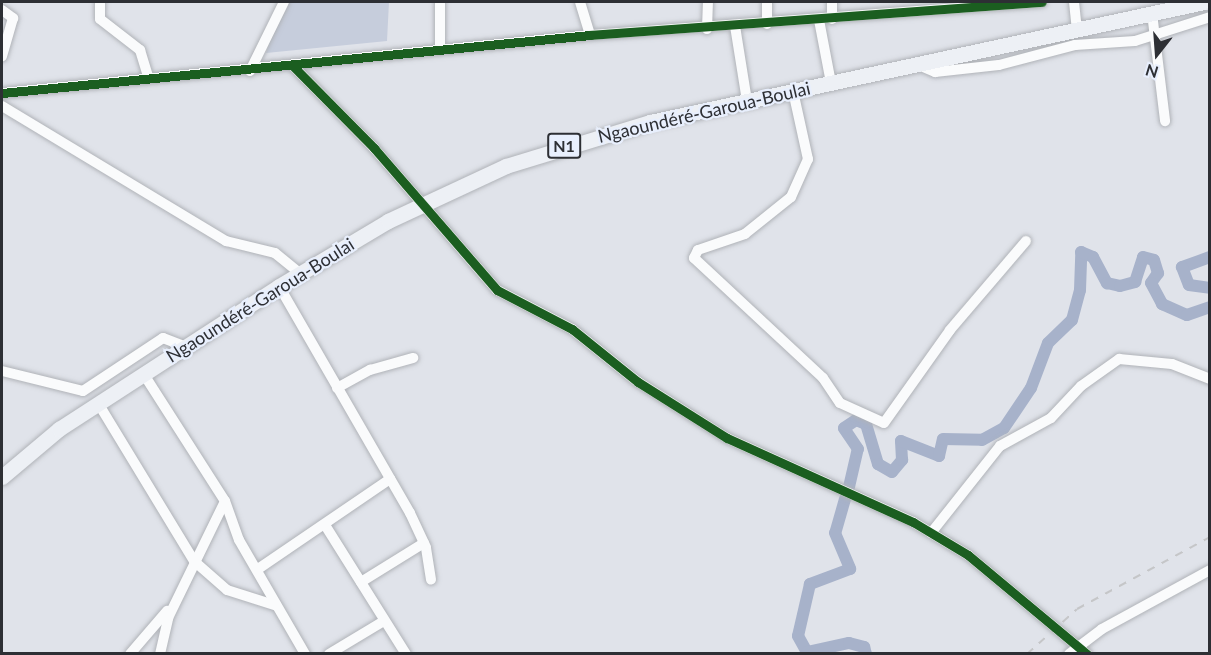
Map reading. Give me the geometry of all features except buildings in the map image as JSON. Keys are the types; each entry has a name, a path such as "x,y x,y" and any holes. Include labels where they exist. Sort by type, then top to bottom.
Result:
{"highway":[{"name":"Ngaoundéré-Garoua-Boulai","path":"2,477 98,404 279,286 421,204 551,149 747,101 1204,2"}],"street":[{"path":"100,2 100,20 140,50 148,77"},
{"path":"250,71 284,2"},
{"path":"440,2 440,49"},
{"path":"580,2 590,35"},
{"path":"707,29 708,2"},
{"path":"767,2 767,24"},
{"path":"832,2 832,19"},
{"path":"2,93 148,77 250,71 440,49 590,35 832,19 896,7 1042,2"},
{"path":"1074,2 1077,29"},
{"path":"2,10 13,18 2,56"},
{"path":"1152,13 1165,121"},
{"path":"916,64 935,72 999,65 1075,45 1131,41 1155,31 1209,17"},
{"path":"819,20 831,83"},
{"path":"735,26 747,101"},
{"path":"292,65 497,290 572,329 638,382 756,454 931,533 1023,596 1072,650 1087,654"},
{"path":"793,91 808,159 791,197 745,234 698,250 694,258 823,378 840,403 884,423 950,330 1026,241"},
{"path":"2,106 226,241 275,253 301,274"},
{"path":"279,286 390,479 424,543 431,580"},
{"path":"2,371 83,391 163,338 186,347"},
{"path":"337,388 370,370 413,358"},
{"path":"931,533 1000,446 1051,418 1115,362 1172,364 1209,379"},
{"path":"143,373 225,501 239,540 258,568 305,654"},
{"path":"98,404 194,561 227,590 277,606"},
{"path":"258,568 325,525 390,479"},
{"path":"160,654 162,640 175,603 225,501"},
{"path":"325,525 406,654"},
{"path":"361,582 424,543"},
{"path":"184,546 184,583"},
{"path":"1072,650 1209,570"},
{"path":"130,654 175,603"},
{"path":"328,654 384,621"},
{"path":"162,640 168,654"}],"shaded area":[{"path":"290,2 389,2 387,41 266,53 278,14"}],"waterway":[{"path":"849,487 858,449 844,428 856,420 866,424 878,464 892,472 902,460 901,441 939,456 943,439 982,440 1004,428 1031,388 1048,343 1072,320 1080,290 1081,252 1093,257 1107,283 1120,286 1135,282 1143,257 1154,260 1158,273 1151,283 1162,304 1187,315 1210,307"},
{"path":"1210,257 1182,267 1189,285 1210,288"},
{"path":"845,499 835,533 850,569 810,584 798,636 807,652 849,643 864,647 866,654"}],"railway":[{"path":"1027,654 1077,609 1210,537"}],"cycle path":[{"path":"2,93 590,35 1042,2"},
{"path":"292,65 374,148 497,290 572,329 638,382 727,438 913,522 968,555 1087,654"}]}
